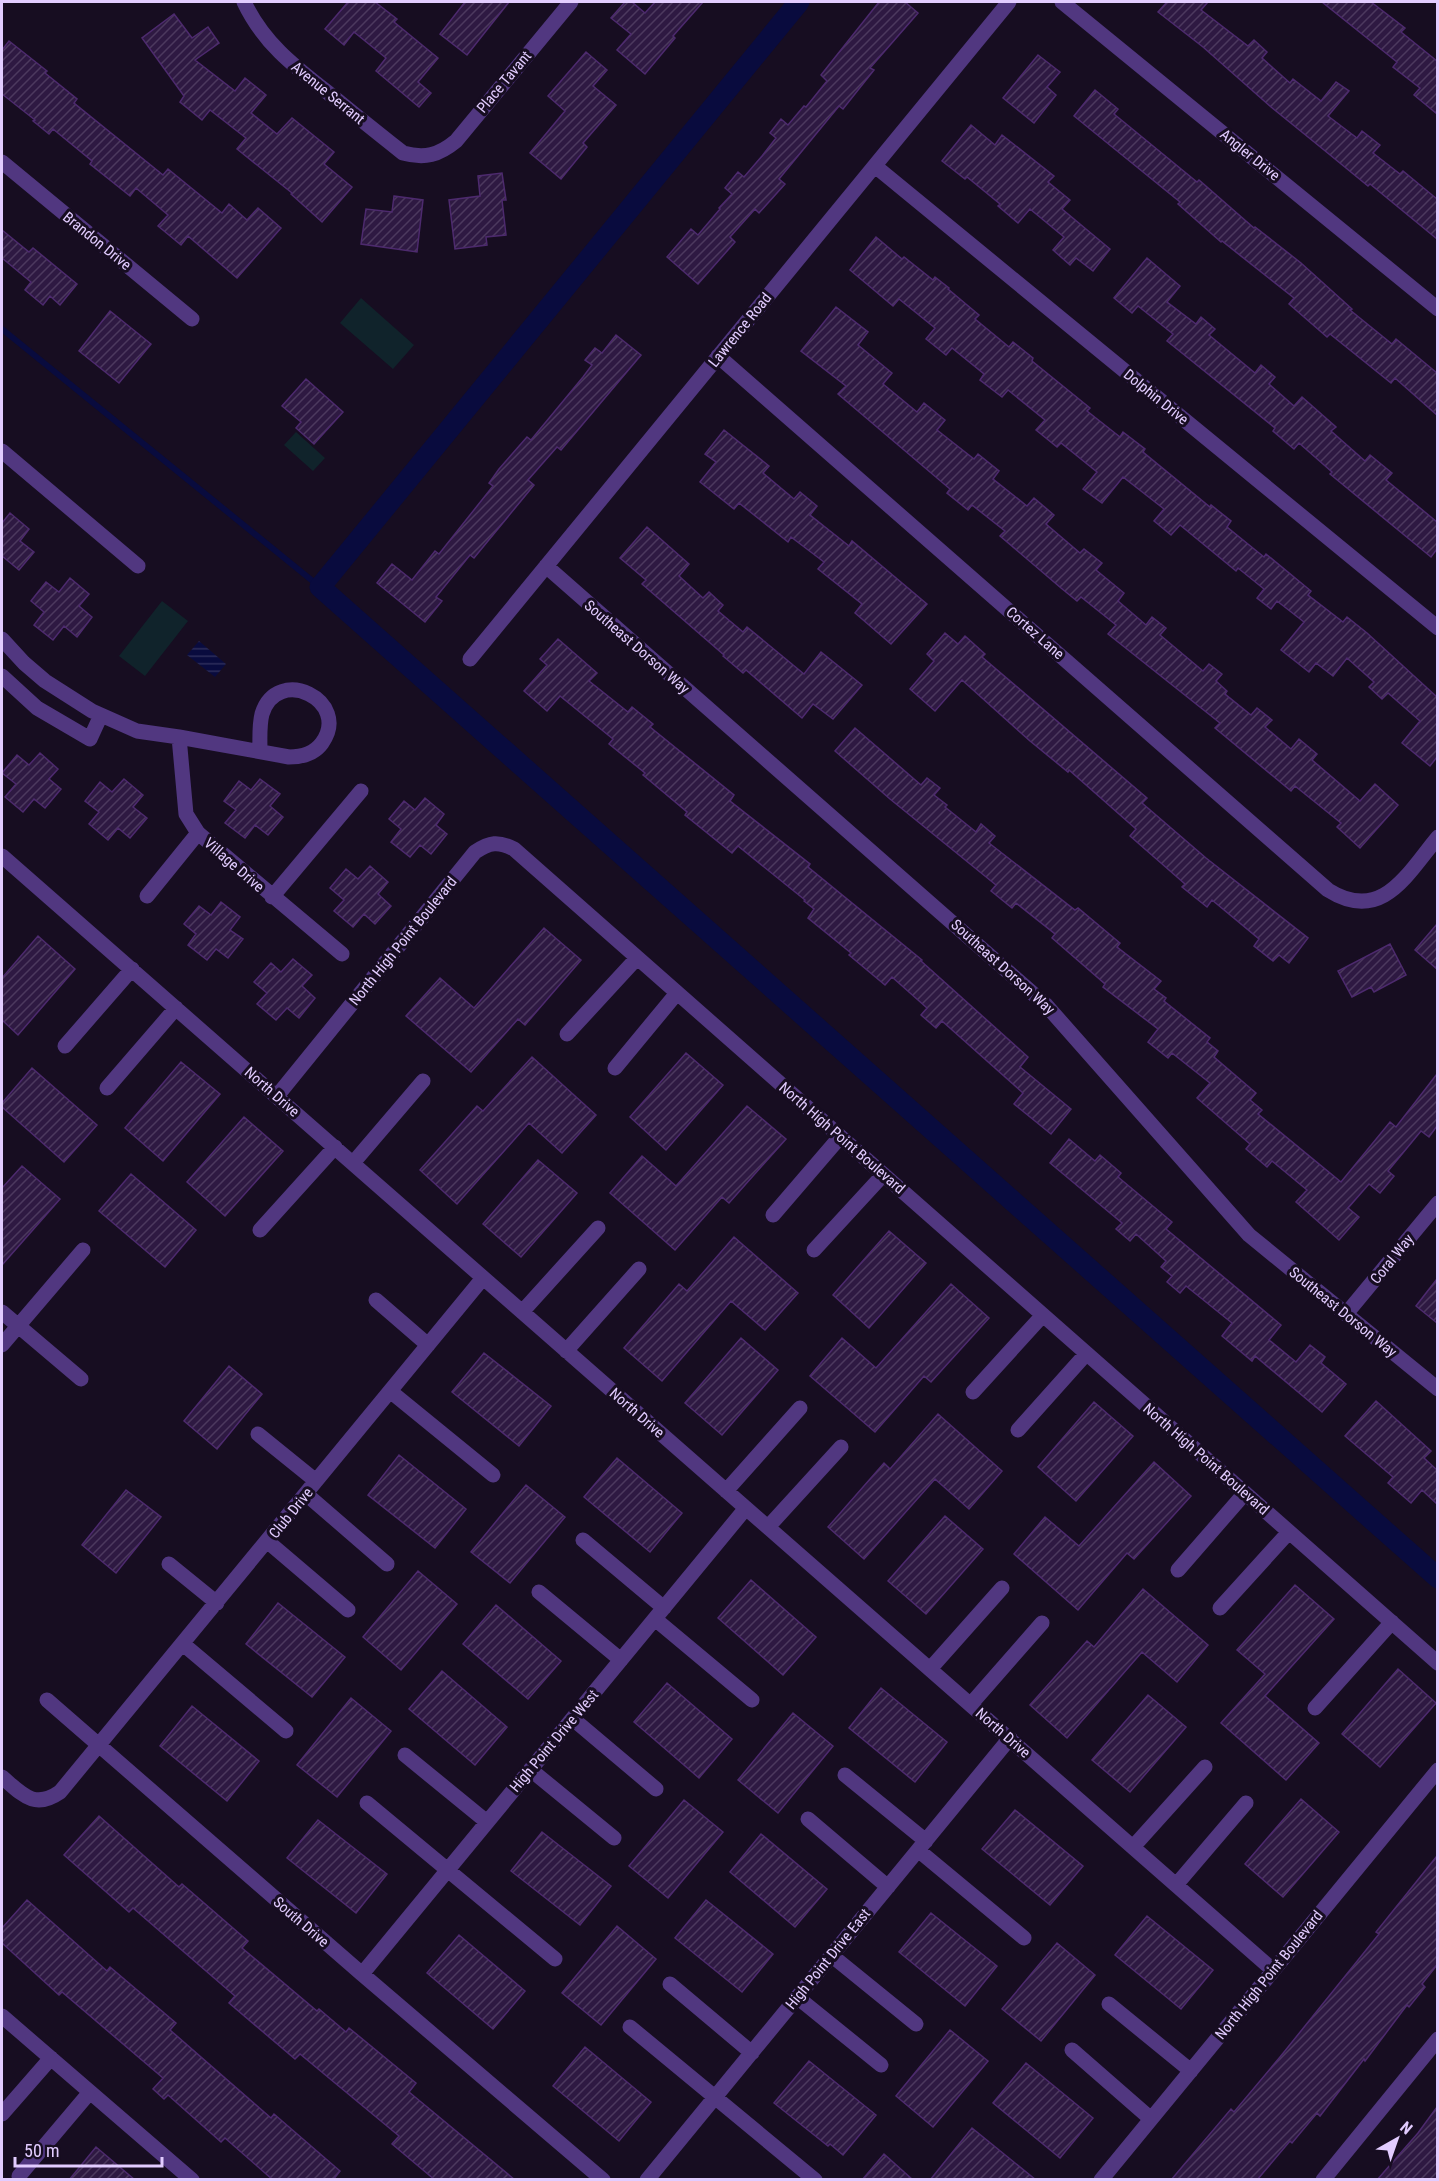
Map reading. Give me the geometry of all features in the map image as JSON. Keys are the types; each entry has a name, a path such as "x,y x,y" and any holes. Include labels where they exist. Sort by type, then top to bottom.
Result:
{"street":[{"name":"Avenue Serrant","path":"244,2 252,19 288,61 403,153 417,157 432,156"},
{"name":"Place Tavant","path":"432,156 445,150 456,141 572,2"},
{"name":"Lawrence Road","path":"470,659 1009,2"},
{"name":"Angler Drive","path":"1062,2 1437,309"},
{"name":"Brandon Drive","path":"2,162 192,319"},
{"name":"Dolphin Drive","path":"874,166 1437,628"},
{"name":"Cortez Lane","path":"718,356 1328,890 1341,898 1355,902 1370,901 1384,896 1396,887 1437,837"},
{"path":"2,451 138,566"},
{"name":"Southeast Dorson Way","path":"546,566 1046,1005 1239,1224 1437,1389"},
{"path":"2,639 24,663 68,697 137,731 179,737 260,751 299,757 316,750 327,734 327,715 324,706 310,693 300,690 291,690 273,698 263,713 260,751"},
{"path":"2,676 37,708 90,740 101,715"},
{"name":"Village Drive","path":"179,737 186,814 198,833 342,954"},
{"path":"272,897 361,791"},
{"path":"147,896 198,833"},
{"name":"North High Point Boulevard","path":"277,1096 475,852 487,844 501,843 514,849 1437,1663"},
{"name":"North Drive","path":"2,856 1273,1970"},
{"path":"567,1034 637,958"},
{"path":"65,1046 132,969"},
{"path":"615,1068 677,993"},
{"path":"107,1088 176,1008"},
{"path":"353,1163 423,1081"},
{"path":"773,1215 840,1137"},
{"path":"260,1230 335,1148"},
{"path":"814,1250 883,1175"},
{"name":"Coral Way","path":"1346,1314 1437,1203"},
{"path":"522,1312 598,1228"},
{"path":"2,1345 83,1250"},
{"path":"566,1351 639,1269"},
{"name":"Club Drive","path":"99,1747 483,1278"},
{"path":"376,1300 428,1344"},
{"path":"2,1312 81,1379"},
{"path":"973,1392 1043,1315"},
{"path":"1018,1430 1086,1354"},
{"path":"390,1391 493,1475"},
{"path":"726,1491 800,1408"},
{"path":"258,1434 316,1481"},
{"path":"768,1527 841,1448"},
{"path":"1178,1570 1245,1493"},
{"path":"306,1494 387,1564"},
{"name":"High Point Drive West","path":"362,1974 746,1508"},
{"path":"1220,1608 1289,1532"},
{"path":"583,1540 752,1700"},
{"path":"267,1541 348,1610"},
{"path":"169,1564 216,1603"},
{"path":"930,1669 1002,1588"},
{"path":"539,1592 621,1660"},
{"path":"1316,1708 1392,1622"},
{"path":"971,1704 1042,1623"},
{"path":"183,1644 286,1731"},
{"name":"South Drive","path":"47,1700 603,2180"},
{"path":"573,1719 656,1789"},
{"name":"High Point Drive East","path":"647,2180 1010,1738"},
{"path":"2,1777 35,1801 49,1800 60,1792 99,1747"},
{"path":"405,1755 487,1822"},
{"path":"1133,1847 1205,1767"},
{"path":"531,1770 614,1838"},
{"name":"North High Point Boulevard","path":"1101,2180 1437,1770"},
{"path":"845,1775 1024,1938"},
{"path":"367,1803 555,1959"},
{"path":"1176,1885 1246,1803"},
{"path":"808,1819 888,1887"},
{"path":"831,1955 916,2024"},
{"path":"670,1984 752,2052"},
{"path":"798,1997 881,2065"},
{"path":"1109,2004 1191,2071"},
{"path":"2,2016 192,2180"},
{"path":"630,2027 816,2180"},
{"path":"1323,2180 1437,2040"},
{"path":"1072,2050 1151,2119"},
{"path":"2,2114 51,2058"},
{"path":"19,2175 90,2092"}],"shaded area":[{"path":"361,298 414,345 393,369 340,323"},
{"path":"296,432 325,458 313,471 284,445"},
{"path":"162,601 188,621 145,676 119,656"},
{"path":"199,641 226,664 215,677 187,655"}],"building":[{"path":"348,2 375,2 397,19 394,22 438,58 418,82 431,93 419,107 376,71 386,58 354,32 344,45 325,29"},
{"path":"465,2 509,2 467,55 440,34"},
{"path":"625,2 632,2 645,13 655,2 703,2 673,36 675,38 645,74 617,50 631,34 611,18"},
{"path":"879,2 905,2 918,13 870,68 874,70 843,109 839,106 779,179 785,184 759,213 755,209 730,237 735,242 698,284 667,257 691,229 698,235 720,209 732,194 725,188 738,172 744,177 762,156 776,138 770,133 781,119 788,125 804,106 806,107 827,81 821,75"},
{"path":"1167,2 1208,2 1201,10 1248,46 1254,40 1267,52 1262,58 1290,83 1293,79 1321,101 1336,82 1349,91 1328,116 1357,138 1362,131 1380,145 1373,153 1400,174 1403,171 1437,199 1437,239 1370,184 1368,186 1158,12"},
{"path":"1322,2 1371,2 1405,28 1401,32 1437,61 1437,114 1414,95 1420,88 1393,67 1397,62"},
{"path":"174,14 192,38 208,27 219,43 195,60 235,91 245,78 266,95 251,113 277,134 292,118 334,152 324,164 352,187 322,222 292,193 237,149 246,138 210,110 202,120 180,102 184,96 142,38"},
{"path":"9,41 47,71 45,73 77,99 74,103 163,175 168,169 222,213 229,204 247,220 258,208 281,228 237,278 188,236 181,245 158,226 168,215 136,188 130,196 90,164 92,161 53,129 49,134 2,94 2,50"},
{"path":"586,52 607,70 593,86 616,105 583,143 587,147 561,179 530,153 565,111 548,96"},
{"path":"1038,55 1060,72 1047,87 1056,95 1034,123 1003,98"},
{"path":"1095,90 1118,109 1114,114 1197,182 1199,180 1254,228 1301,263 1352,309 1350,310 1392,344 1396,339 1437,373 1437,415 1395,378 1391,383 1330,334 1327,337 1289,304 1294,298 1221,242 1178,204 1180,202 1074,116"},
{"path":"971,125 995,145 1002,135 1054,176 1048,182 1070,200 1062,209 1110,249 1093,271 1076,258 1070,265 1053,250 1064,237 1030,209 1018,223 998,206 1000,204 967,177 965,179 942,161"},
{"path":"502,173 506,200 502,200 506,235 486,237 487,245 455,249 449,200 480,196 478,176"},
{"path":"394,196 423,200 417,252 361,244 366,209 392,212"},
{"path":"2,230 29,252 33,248 77,284 60,305 50,296 43,305 25,290 31,282 2,258"},
{"path":"876,237 902,259 904,257 933,280 935,277 949,288 979,315 975,319 1009,347 1013,342 1033,358 1032,361 1090,408 1087,411 1120,437 1123,432 1145,449 1143,452 1210,507 1211,505 1231,521 1227,527 1264,557 1266,554 1311,591 1308,595 1343,622 1347,617 1367,633 1437,697 1437,757 1430,766 1402,743 1420,721 1388,693 1382,699 1369,687 1374,682 1347,658 1333,676 1316,663 1309,672 1281,650 1304,622 1277,601 1271,609 1257,598 1264,589 1238,568 1236,571 1180,525 1171,535 1154,521 1164,509 1123,477 1102,503 1083,489 1097,472 1061,443 1057,447 1036,430 1045,420 1008,390 1002,397 980,380 984,374 952,348 946,355 926,339 935,328 899,299 893,306 850,270"},
{"path":"1147,258 1180,286 1167,302 1196,324 1201,317 1215,329 1209,335 1255,373 1261,365 1275,377 1269,384 1294,406 1302,397 1336,427 1331,431 1365,461 1370,455 1392,473 1386,480 1437,522 1437,549 1431,557 1330,474 1332,472 1299,443 1294,449 1273,431 1275,428 1167,341 1173,334 1138,306 1132,313 1114,298"},
{"path":"836,307 868,332 858,345 892,373 883,384 917,412 924,403 945,420 937,430 974,459 978,454 999,471 993,479 1027,506 1034,498 1054,515 1046,524 1080,553 1084,549 1102,563 1096,570 1124,593 1118,601 1146,625 1152,617 1166,628 1160,635 1203,671 1209,664 1222,674 1216,681 1227,691 1225,694 1251,715 1257,708 1272,720 1265,727 1291,749 1299,739 1317,754 1312,760 1360,801 1375,784 1398,805 1360,848 1337,827 1341,823 1295,786 1291,791 1215,728 1220,723 1108,634 1116,625 1081,597 1077,601 1061,588 1000,536 1005,531 972,505 968,510 947,493 950,489 838,394 846,386 801,351"},
{"path":"110,311 151,344 119,383 79,351"},
{"path":"616,335 641,355 561,450 557,447 528,480 534,485 474,558 470,555 436,597 442,601 425,622 377,583 392,564 412,580 435,551 439,554 493,486 489,483 499,469 527,437 531,440 583,377 592,365 585,360 595,348 602,353"},
{"path":"306,379 343,412 314,444 296,428 301,422 282,406"},
{"path":"724,430 769,466 763,473 794,499 800,492 817,506 810,515 849,546 852,541 927,604 891,644 855,613 862,604 818,569 824,562 791,537 788,542 739,503 734,509 700,482 716,462 705,454"},
{"path":"10,513 29,529 20,541 34,552 19,570 2,556 2,523"},
{"path":"647,527 689,564 679,576 703,598 709,592 723,605 718,611 743,632 747,627 804,674 821,652 862,685 833,719 813,704 802,718 746,670 743,673 642,584 646,580 620,558"},
{"path":"70,578 89,594 79,606 92,617 77,637 64,626 53,640 34,625 44,612 31,601 46,582 59,592"},
{"path":"945,633 958,644 965,636 985,654 982,657 1147,798 1142,803 1206,858 1308,938 1289,963 1279,955 1273,961 1254,946 1259,939 1212,900 1207,907 1182,887 1185,884 1130,836 1136,829 1069,770 1068,772 1030,741 962,680 935,711 910,689 934,661 927,654"},
{"path":"558,639 597,673 589,681 628,712 632,707 653,724 650,727 734,795 730,801 810,864 808,867 922,960 1028,1057 1020,1067 1071,1109 1051,1134 1014,1104 1023,1093 942,1021 936,1028 921,1015 927,1008 892,977 885,985 849,955 851,953 808,918 814,909 805,900 738,846 732,853 685,815 687,812 609,744 613,739 560,696 547,711 524,691 547,665 540,659"},
{"path":"855,728 921,785 927,778 940,788 934,795 947,805 945,807 976,832 981,824 995,836 989,843 1075,910 1078,908 1120,943 1117,947 1161,981 1154,989 1166,998 1164,1001 1210,1038 1207,1042 1218,1051 1214,1057 1256,1093 1250,1100 1262,1110 1258,1114 1341,1182 1390,1122 1396,1127 1437,1074 1437,1126 1429,1137 1421,1131 1388,1171 1394,1176 1380,1193 1369,1184 1348,1208 1359,1217 1339,1240 1296,1202 1307,1190 1272,1161 1267,1167 1246,1149 1250,1144 1197,1098 1210,1083 1172,1053 1168,1058 1148,1042 1158,1029 1103,987 1105,984 1052,938 1055,934 1016,903 1012,908 991,891 996,885 835,751"},
{"path":"40,753 58,769 49,779 61,789 45,808 34,799 23,812 5,797 16,784 2,773 17,755 29,765"},
{"path":"124,779 143,795 133,807 147,818 130,838 118,828 108,840 89,824 99,812 85,801 100,782 112,792"},
{"path":"260,779 280,794 270,806 283,817 268,835 255,825 245,838 225,823 236,810 224,801 239,781 251,790"},
{"path":"425,798 444,814 436,825 447,834 431,854 420,845 410,857 391,842 401,829 389,819 404,801 415,810"},
{"path":"370,866 388,882 378,894 391,906 375,924 364,914 353,927 334,911 344,900 330,888 346,869 358,879"},
{"path":"221,902 240,917 230,930 243,939 228,958 216,949 207,960 188,945 196,934 184,924 199,906 211,915"},
{"path":"1437,924 1437,969 1415,950"},
{"path":"544,928 581,960 525,1025 518,1019 471,1072 406,1016 440,978 474,1008"},
{"path":"38,936 75,969 18,1035 2,1020 2,978"},
{"path":"1390,944 1406,975 1374,992 1371,987 1352,997 1338,971"},
{"path":"293,959 312,975 302,986 315,998 299,1018 287,1008 276,1020 257,1004 267,993 254,982 271,963 281,972"},
{"path":"686,1053 723,1085 666,1150 630,1117"},
{"path":"532,1057 596,1115 562,1153 529,1123 457,1204 420,1170 477,1106 483,1111"},
{"path":"181,1062 220,1094 163,1161 125,1128"},
{"path":"32,1068 97,1125 64,1162 2,1107 2,1103"},
{"path":"747,1106 786,1139 729,1203 722,1197 675,1250 610,1193 642,1156 676,1186"},
{"path":"244,1117 283,1151 225,1216 187,1182"},
{"path":"1069,1139 1095,1161 1100,1155 1121,1173 1118,1177 1172,1222 1166,1229 1281,1325 1269,1340 1296,1362 1310,1345 1325,1357 1321,1363 1346,1384 1322,1412 1255,1356 1252,1361 1222,1336 1232,1323 1186,1286 1180,1293 1167,1282 1172,1276 1161,1267 1166,1261 1136,1234 1130,1241 1116,1229 1122,1223 1050,1163"},
{"path":"538,1160 577,1193 521,1257 483,1224"},
{"path":"22,1166 60,1199 2,1265 2,1188"},
{"path":"131,1174 196,1230 165,1267 99,1211"},
{"path":"889,1231 926,1263 869,1328 833,1295"},
{"path":"734,1237 798,1293 765,1330 731,1301 662,1381 624,1348 679,1284 687,1291"},
{"path":"1437,1279 1437,1323 1416,1306"},
{"path":"951,1284 989,1318 931,1382 924,1376 875,1432 810,1376 842,1338 876,1368"},
{"path":"741,1338 778,1370 722,1435 685,1403"},
{"path":"484,1353 551,1406 519,1446 452,1392"},
{"path":"229,1366 262,1394 217,1449 184,1421"},
{"path":"1376,1401 1431,1451 1424,1458 1437,1470 1437,1504 1422,1490 1411,1503 1388,1483 1393,1477 1345,1436"},
{"path":"1094,1402 1133,1436 1076,1501 1038,1467"},
{"path":"938,1414 1002,1471 969,1509 935,1479 864,1559 828,1527 884,1463 890,1469"},
{"path":"399,1455 466,1509 435,1548 368,1495"},
{"path":"617,1458 682,1513 650,1552 584,1497"},
{"path":"1154,1462 1191,1496 1134,1559 1127,1553 1078,1610 1014,1554 1045,1517 1079,1546"},
{"path":"526,1485 565,1517 510,1583 471,1552"},
{"path":"126,1490 161,1517 116,1573 82,1545"},
{"path":"945,1516 983,1549 926,1614 888,1581"},
{"path":"418,1571 457,1604 401,1670 363,1637"},
{"path":"751,1580 816,1637 783,1675 718,1618"},
{"path":"1295,1585 1334,1619 1265,1696 1319,1743 1286,1780 1221,1723 1265,1674 1237,1650"},
{"path":"1143,1589 1208,1645 1177,1682 1142,1652 1067,1738 1030,1705 1087,1641 1094,1647"},
{"path":"278,1603 345,1657 312,1697 246,1644"},
{"path":"496,1605 561,1661 528,1699 463,1644"},
{"path":"1398,1669 1436,1703 1380,1767 1342,1734"},
{"path":"442,1671 507,1727 475,1765 409,1709"},
{"path":"667,1683 732,1739 699,1778 634,1722"},
{"path":"881,1688 947,1742 915,1782 849,1728"},
{"path":"1148,1695 1186,1727 1130,1792 1092,1760"},
{"path":"351,1698 391,1731 337,1797 297,1765"},
{"path":"192,1706 259,1761 227,1801 160,1746"},
{"path":"793,1713 833,1746 778,1813 738,1780"},
{"path":"1301,1799 1339,1832 1283,1897 1245,1864"},
{"path":"684,1800 723,1832 668,1898 629,1866"},
{"path":"1015,1810 1083,1866 1050,1905 982,1849"},
{"path":"99,1816 179,1887 182,1884 248,1941 242,1948 317,2011 319,2009 346,2032 349,2028 416,2083 409,2092 515,2180 435,2180 392,2144 399,2136 300,2054 295,2059 229,2003 235,1996 133,1908 129,1912 64,1855"},
{"path":"318,1820 387,1874 356,1913 287,1858"},
{"path":"542,1832 611,1886 580,1925 511,1871"},
{"path":"761,1834 827,1889 795,1927 730,1872"},
{"path":"1437,1856 1437,1965 1422,1984 1425,1987 1409,2007 1407,2005 1320,2116 1317,2113 1257,2180 1171,2180 1231,2109 1234,2112 1280,2057 1379,1934 1376,1932"},
{"path":"27,1900 107,1971 110,1967 176,2023 170,2030 271,2118 274,2114 340,2171 333,2180 273,2180 225,2138 221,2142 168,2095 164,2099 153,2089 163,2078 62,1992 59,1995 2,1943 2,1928"},
{"path":"706,1900 773,1954 742,1992 675,1938"},
{"path":"931,1913 997,1966 965,2006 899,1952"},
{"path":"1147,1916 1213,1970 1181,2009 1115,1955"},
{"path":"617,1926 656,1959 601,2025 562,1993"},
{"path":"459,1935 525,1991 493,2029 427,1973"},
{"path":"1057,1943 1095,1975 1041,2041 1002,2009"},
{"path":"950,2030 988,2061 933,2127 896,2096"},
{"path":"585,2047 651,2102 619,2141 553,2086"},
{"path":"809,2061 876,2115 843,2155 830,2144 828,2146 774,2103"},
{"path":"1026,2063 1093,2118 1060,2158 993,2103"},
{"path":"1437,2107 1437,2180 1377,2180 1418,2133"},
{"path":"972,2128 1036,2180 930,2180"},
{"path":"96,2147 135,2180 69,2180"},
{"path":"884,2154 913,2180 862,2180"}],"waterway":[{"path":"799,2 320,587 1438,1578"},
{"path":"2,329 320,587"}]}
